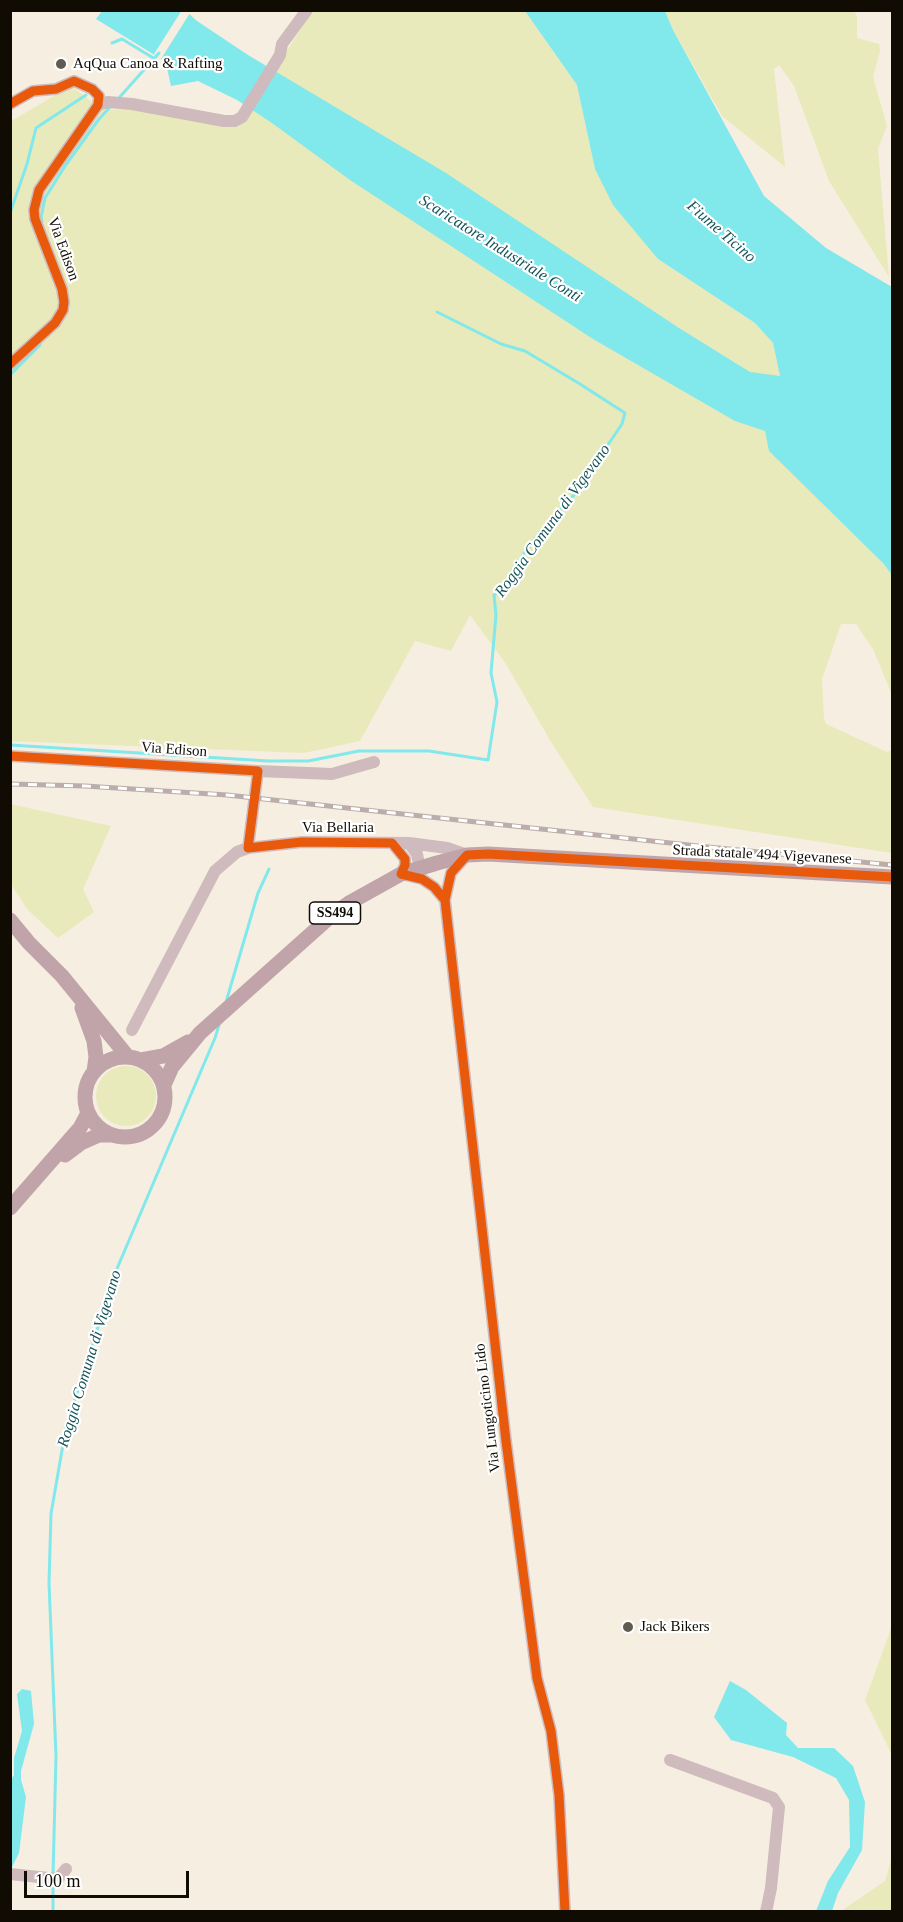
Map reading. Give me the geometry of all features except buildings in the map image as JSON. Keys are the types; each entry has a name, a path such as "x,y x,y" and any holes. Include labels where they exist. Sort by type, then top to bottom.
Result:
{"main road":[{"name":"Strada statale 494 Vigevanese","path":"467,855 488,854 892,877"},
{"name":"SS494","path":"94,1072 109,1060 163,1056 200,1033 331,916 349,903 408,872 467,855"},
{"path":"10,920 29,944 62,976 134,1058 151,1066 159,1074 164,1085"},
{"path":"76,994 94,1041 96,1057 94,1072 85,1092 85,1102 93,1122 110,1135"},
{"name":"SS494","path":"29,1187 60,1158 81,1143 99,1135 133,1137 153,1127 164,1110 166,1100 164,1085 172,1067 200,1033"},
{"name":"SS494","path":"10,1208 80,1128 88,1113"}],"street":[{"path":"10,104 33,91 56,89 74,81 92,89 109,103 148,106 230,122 242,117 280,55 282,44 307,10"},
{"name":"Via Edison","path":"10,364 55,323 63,310 62,290 35,219 34,210 39,190 109,103"},
{"name":"Via Edison","path":"10,756 332,774 374,762"},
{"path":"248,848 258,771"},
{"name":"Via Bellaria","path":"132,1030 215,871 237,852 248,848 302,842 392,843 405,859 408,872"},
{"path":"392,843 447,848 467,855 451,873 444,900"},
{"path":"409,843 417,854 419,864 408,872 434,886 444,900"},
{"name":"Via Lungoticino Lido","path":"444,900 506,1441 537,1678 551,1731 559,1795 565,1911"},
{"path":"670,1760 773,1798 779,1807 771,1888 766,1911"},
{"path":"10,1874 58,1876"}],"green space":[{"path":"312,11 525,11 577,85 595,169 658,259 755,323 773,343 780,376 883,563 892,575 892,695 873,649 856,624 841,624 822,679 826,724 887,752 892,750 892,853 593,807 551,742 506,664 470,615 451,651 415,641 360,741 304,753 11,741 11,121 71,86 103,110 129,109 239,127"},
{"path":"665,11 854,11 857,16 857,38 879,44 880,51 873,77 887,126 878,149 889,277 829,181 794,86 779,65 774,69 785,167 722,116 673,30"},
{"path":"10,804 111,826 83,889 94,912 58,938 27,909 11,884"},
{"path":"120,1066 132,1066 143,1071 151,1079 156,1096 154,1108 143,1121 132,1126 120,1126 109,1121 101,1113 96,1102 96,1090 101,1079 109,1071"},
{"path":"892,1626 892,1755 865,1700"},
{"path":"892,1857 892,1911 841,1911 885,1881"}],"water":[{"path":"102,11 186,11 248,55 446,173 679,328 750,372 780,376 773,343 755,323 658,259 613,205 595,169 577,85 525,11 665,11 673,30 764,196 826,248 892,287 892,575 883,563 769,451 765,431 735,421 593,339 350,180 237,100 198,81 171,86 167,68 171,65 96,19"},
{"path":"730,1681 746,1690 787,1723 786,1735 798,1748 834,1748 853,1766 865,1802 862,1850 838,1893 832,1911 816,1911 828,1881 850,1847 849,1800 836,1778 793,1757 731,1740 714,1717"},
{"path":"22,1689 31,1691 34,1724 21,1771 26,1797 19,1853 11,1869 11,1780 14,1775 14,1758 22,1731 17,1694"}],"pier":[{"path":"182,10 190,13 161,59 154,54"}],"waterway":[{"path":"112,43 122,39 155,59"},
{"name":"Roggia Comuna di Vigevano","path":"118,99 159,53"},
{"path":"10,213 27,164 36,128 86,95"},
{"name":"Roggia Comuna di Vigevano","path":"42,221 45,198 65,166 111,106"},
{"name":"Roggia Comuna di Vigevano","path":"10,745 268,761 308,761 359,751 429,751 488,760 497,702 491,673 496,615 494,595 506,585 513,569 540,532 574,495 622,424 625,413 525,351 501,344 437,312"},
{"name":"Roggia Comuna di Vigevano","path":"10,375 40,345"},
{"name":"Roggia Comuna di Vigevano","path":"226,1002 258,893 269,869"},
{"name":"Roggia Comuna di Vigevano","path":"53,1876 56,1756 49,1583 51,1514 66,1427 116,1271 219,1025"},
{"name":"Roggia Comuna di Vigevano","path":"53,1883 53,1912"}],"railway":[{"path":"10,784 227,795 892,865"}],"cycle path":[{"path":"10,104 33,91 56,89 74,81 92,89 99,96 98,105 39,190 34,210 35,219 62,289 63,310 55,323 10,364"},
{"path":"10,756 258,771 248,848 302,842 392,843 405,859 401,874 422,879 434,887 445,900"},
{"path":"565,1912 559,1795 551,1731 537,1678 506,1441 445,900 451,873 467,855 488,854 892,877"}],"place":[{"name":"AqQua Canoa & Rafting","path":"61,64"},
{"name":"Jack Bikers","path":"628,1627"}],"water label":[{"name":"Fiume Ticino","path":"721,232"},
{"name":"Scaricatore Industriale Conti","path":"500,249"}]}
